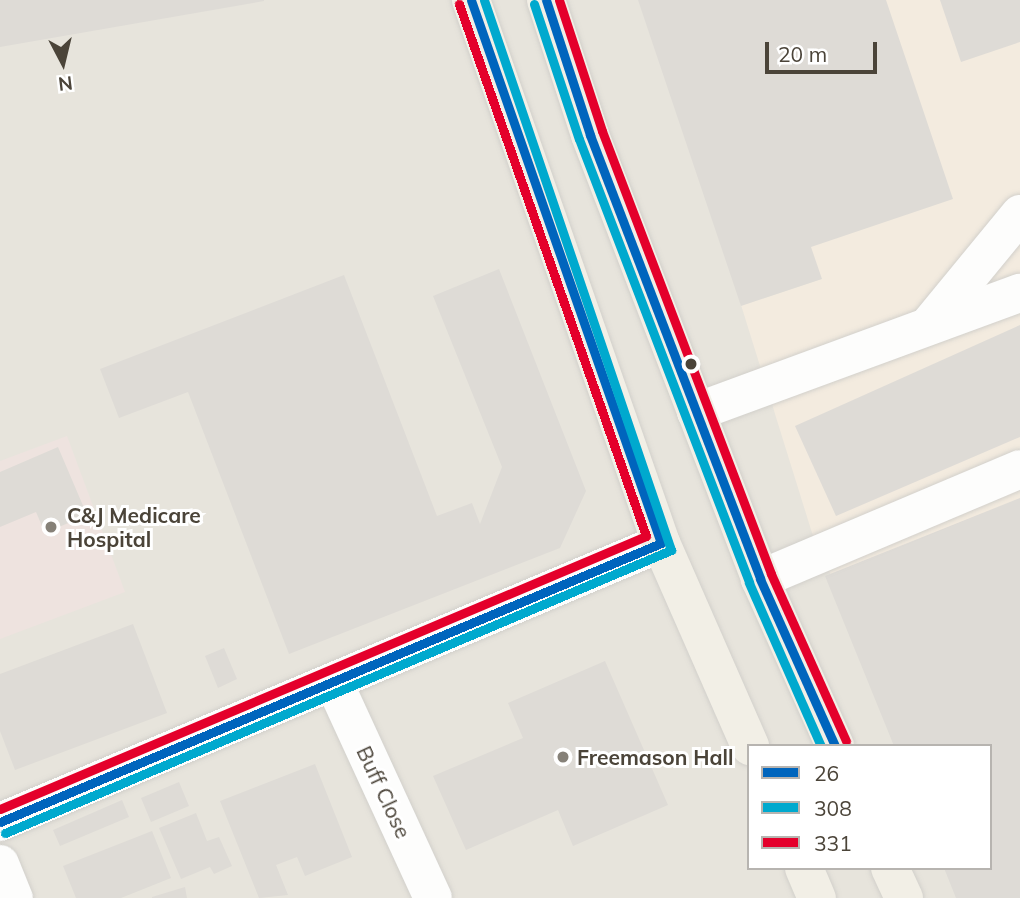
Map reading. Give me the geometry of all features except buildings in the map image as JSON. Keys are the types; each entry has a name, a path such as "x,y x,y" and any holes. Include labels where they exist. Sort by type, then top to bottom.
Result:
{"main road":[{"path":"471,0 661,542 750,744"},
{"path":"546,0 696,412 760,579 834,744"},
{"path":"805,870 817,898"},
{"path":"891,870 904,898"}],"street":[{"path":"928,326 1020,214"},
{"path":"696,412 1020,293"},
{"path":"760,579 1020,469"},
{"path":"0,822 335,685 661,542"},
{"name":"Buff Close","path":"335,685 433,898"},
{"path":"0,863 14,898"}],"shaded area":[{"path":"0,0 1020,0 1020,898 0,898"},
{"path":"646,0 1020,0 1020,898 992,870 992,744 908,744 813,536"},
{"name":"C&J Medicare Hospital","path":"67,436 125,592 0,639 0,461"}],"transit line":[{"name":"26","path":"0,822 661,543 471,0"},
{"name":"308","path":"5,833 671,550 484,0"},
{"name":"26","path":"546,0 590,135 760,579 834,744"},
{"name":"331","path":"559,0 602,131 771,574 846,741"},
{"name":"331","path":"0,809 646,536 459,4"},
{"name":"308","path":"534,4 579,139 749,583 820,744"}],"place":[{"name":"C&J Medicare Hospital","path":"51,527"},
{"name":"Freemason Hall","path":"563,757"}]}
